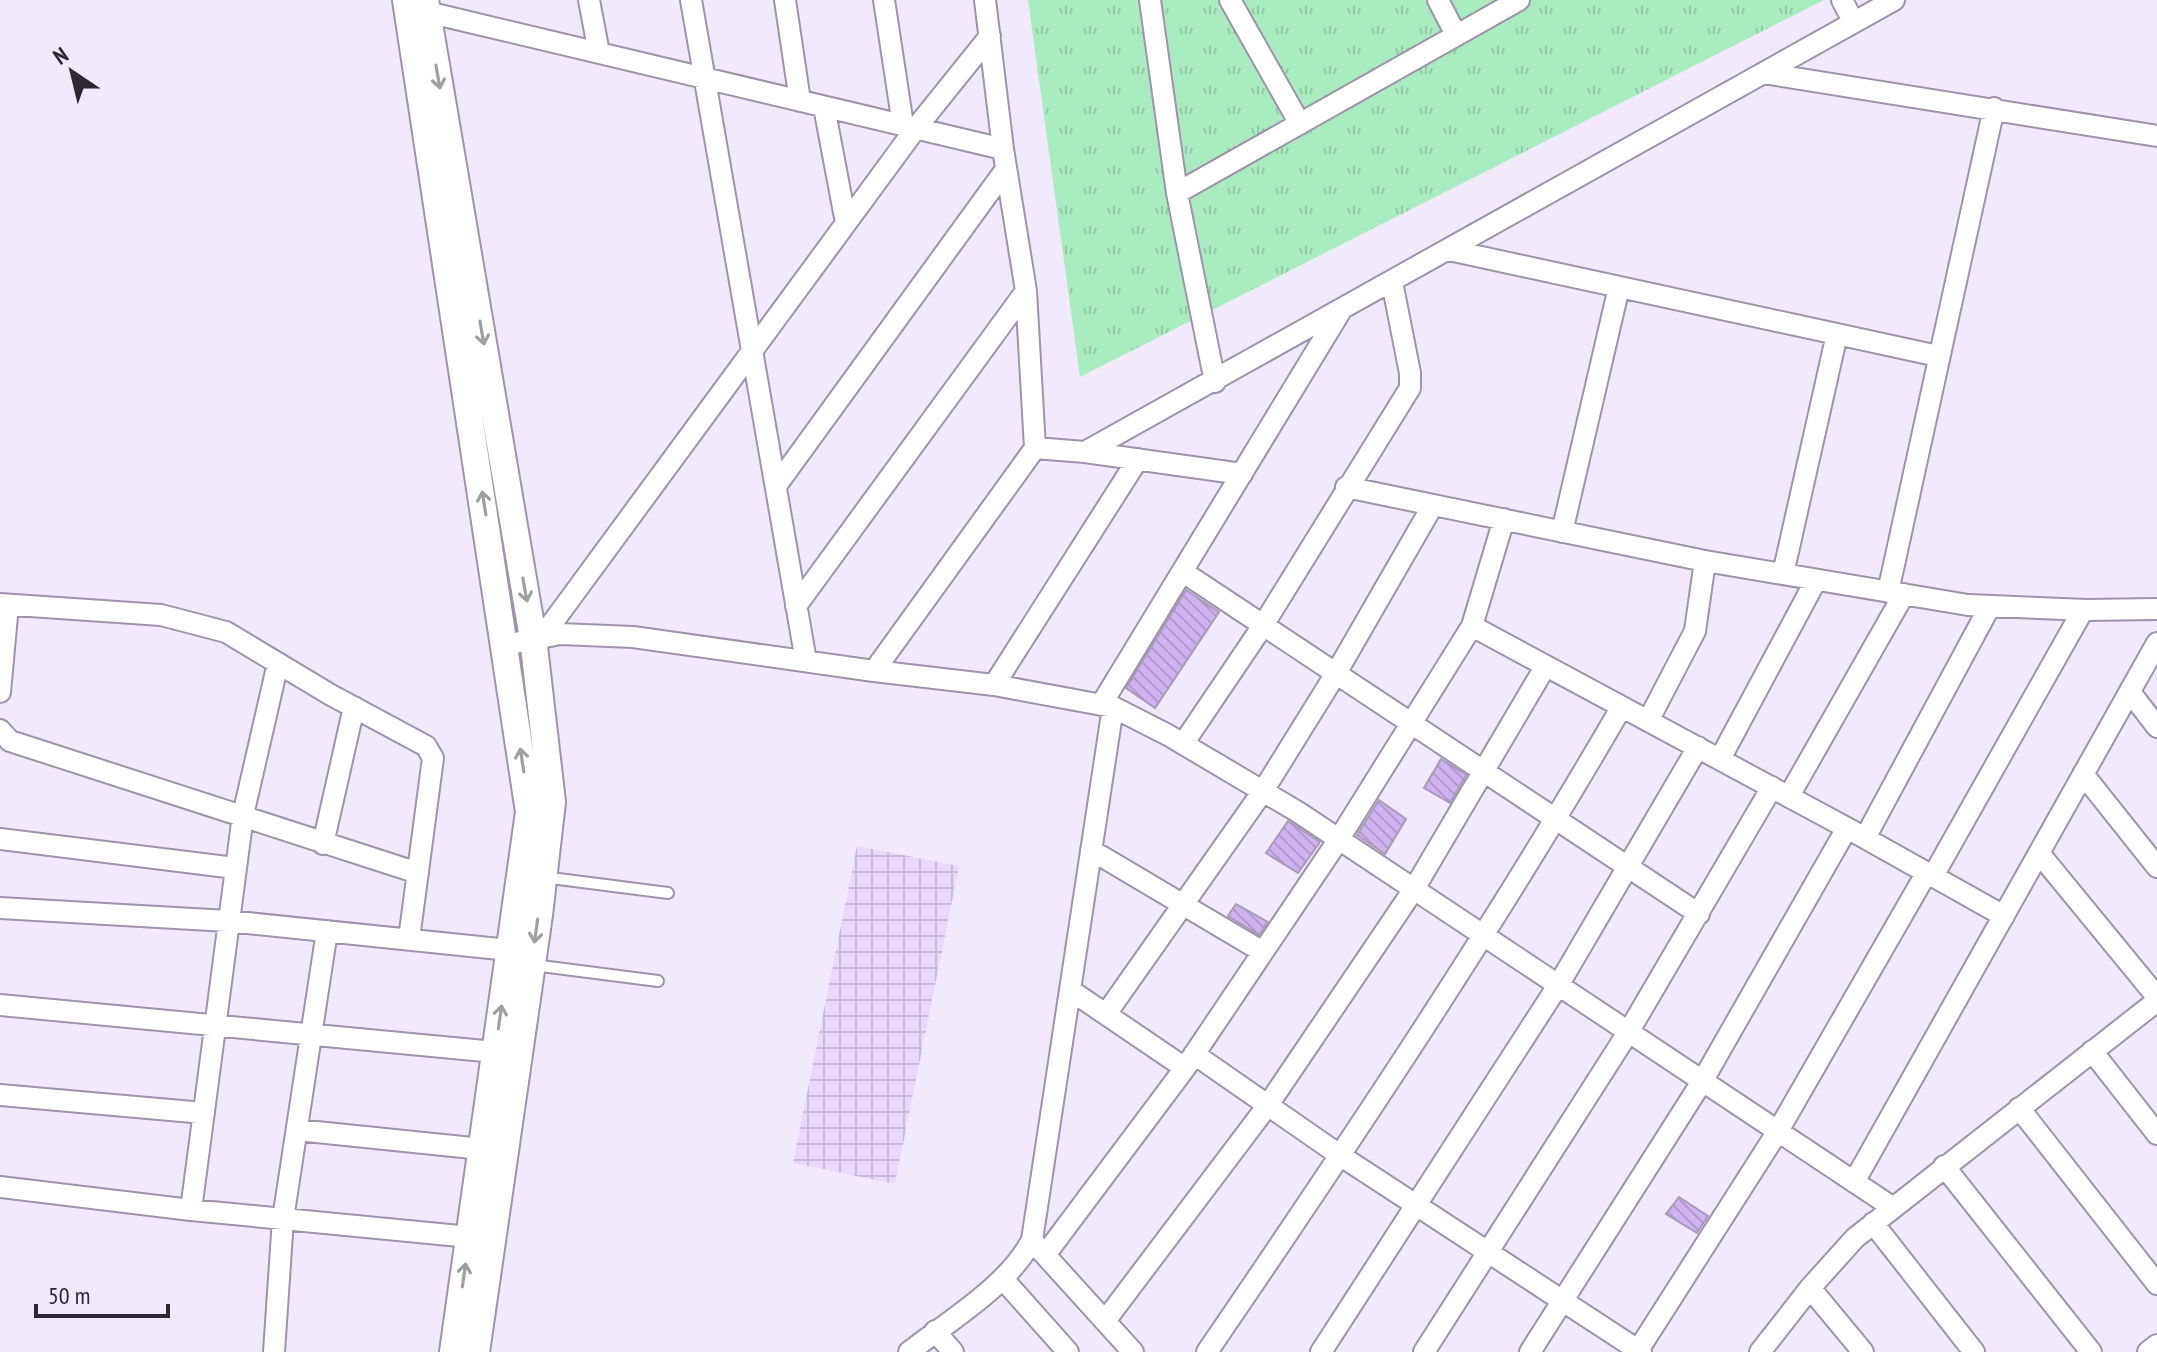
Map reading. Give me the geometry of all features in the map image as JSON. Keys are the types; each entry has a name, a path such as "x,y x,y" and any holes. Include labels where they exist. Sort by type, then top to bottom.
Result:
{"street":[{"path":"589,0 599,53"},
{"path":"691,0 806,661"},
{"path":"785,0 800,101"},
{"path":"884,0 909,127"},
{"path":"874,671 1035,448 1026,291 1004,159 985,0"},
{"path":"1150,0 1177,193 1215,382"},
{"path":"1230,0 1300,124"},
{"path":"1438,0 1456,35"},
{"path":"1177,193 1519,0"},
{"path":"1842,0 1853,21"},
{"path":"1085,452 1894,0"},
{"path":"419,4 599,53 909,127 1004,159"},
{"path":"419,4 538,638 552,802 532,965 476,1352"},
{"path":"419,4 529,812 453,1352"},
{"path":"538,638 846,223 909,127 990,36"},
{"path":"1763,73 2157,136"},
{"path":"824,107 846,223"},
{"path":"1424,1352 1629,1031 1699,914 1780,792 1896,593 1938,356 1994,108"},
{"path":"776,486 1004,159"},
{"path":"1449,250 1938,356"},
{"path":"1183,744 1262,627 1410,388 1410,373 1392,282"},
{"path":"1562,532 1619,287"},
{"path":"796,606 1026,291"},
{"path":"1133,1352 1039,1247 1107,706 1183,572 1342,310"},
{"path":"1783,574 1837,334"},
{"path":"1035,448 1242,474"},
{"path":"994,685 1138,459"},
{"path":"1346,487 1705,561 1968,605 2083,610 2157,609"},
{"path":"1106,1014 1263,791 1335,675 1433,505"},
{"path":"909,1352 1003,1279 1024,1256 1039,1247 1189,1061 1339,839 1472,626 1504,519"},
{"path":"1648,721 1695,631 1705,561"},
{"path":"1183,572 1699,914"},
{"path":"1720,759 1816,580"},
{"path":"0,692 4,604 161,615 226,632 354,707 420,741 431,751 433,758 409,939"},
{"path":"1530,1352 1856,833 1990,606"},
{"path":"1070,990 1106,1014 1268,1105 1638,1351 1778,1131 2083,610"},
{"path":"1472,626 2004,916"},
{"path":"505,645 538,638 595,634 633,637 994,685 1107,706 1183,744 1339,839 1892,1207"},
{"path":"1854,1182 2157,643"},
{"path":"191,1210 243,815 278,663"},
{"path":"1105,1321 1268,1105 1414,889 1545,667"},
{"path":"2130,692 2157,727"},
{"path":"323,844 354,707"},
{"path":"1207,1352 1341,1156 1484,934 1556,820 1621,708"},
{"path":"0,730 10,741 418,873"},
{"path":"1321,1352 1559,984 1698,747"},
{"path":"2083,774 2157,867"},
{"path":"0,839 235,868"},
{"path":"1091,850 1263,952"},
{"path":"1760,1352 1810,1288 1855,1238 2157,999 2039,853"},
{"path":"0,908 228,921 509,950"},
{"path":"274,1352 283,1219 327,931"},
{"path":"0,1005 495,1052"},
{"path":"2092,1051 2157,1134"},
{"path":"0,1095 204,1113"},
{"path":"2019,1108 2157,1284"},
{"path":"297,1130 482,1149"},
{"path":"1944,1166 2091,1352"},
{"path":"0,1187 191,1210 470,1237"},
{"path":"1873,1223 1974,1352"},
{"path":"1003,1279 1068,1352"},
{"path":"1810,1288 1863,1352"},
{"path":"935,1331 953,1352"},
{"path":"2148,1352 2157,1345"}],"lane":[{"path":"543,877 668,893"},
{"path":"532,965 658,981"}],"shaded area":[{"path":"857,846 959,866 895,1184 793,1163"}],"green space":[{"path":"1028,0 1824,0 1080,377"}],"building":[{"path":"1186,590 1219,612 1155,708 1126,688"},
{"path":"1441,759 1466,775 1450,803 1424,788"},
{"path":"1379,800 1406,819 1385,854 1357,835"},
{"path":"1288,821 1320,842 1298,873 1266,853"},
{"path":"1236,904 1268,922 1259,935 1228,916"},
{"path":"1679,1197 1708,1216 1697,1233 1666,1214"}]}
